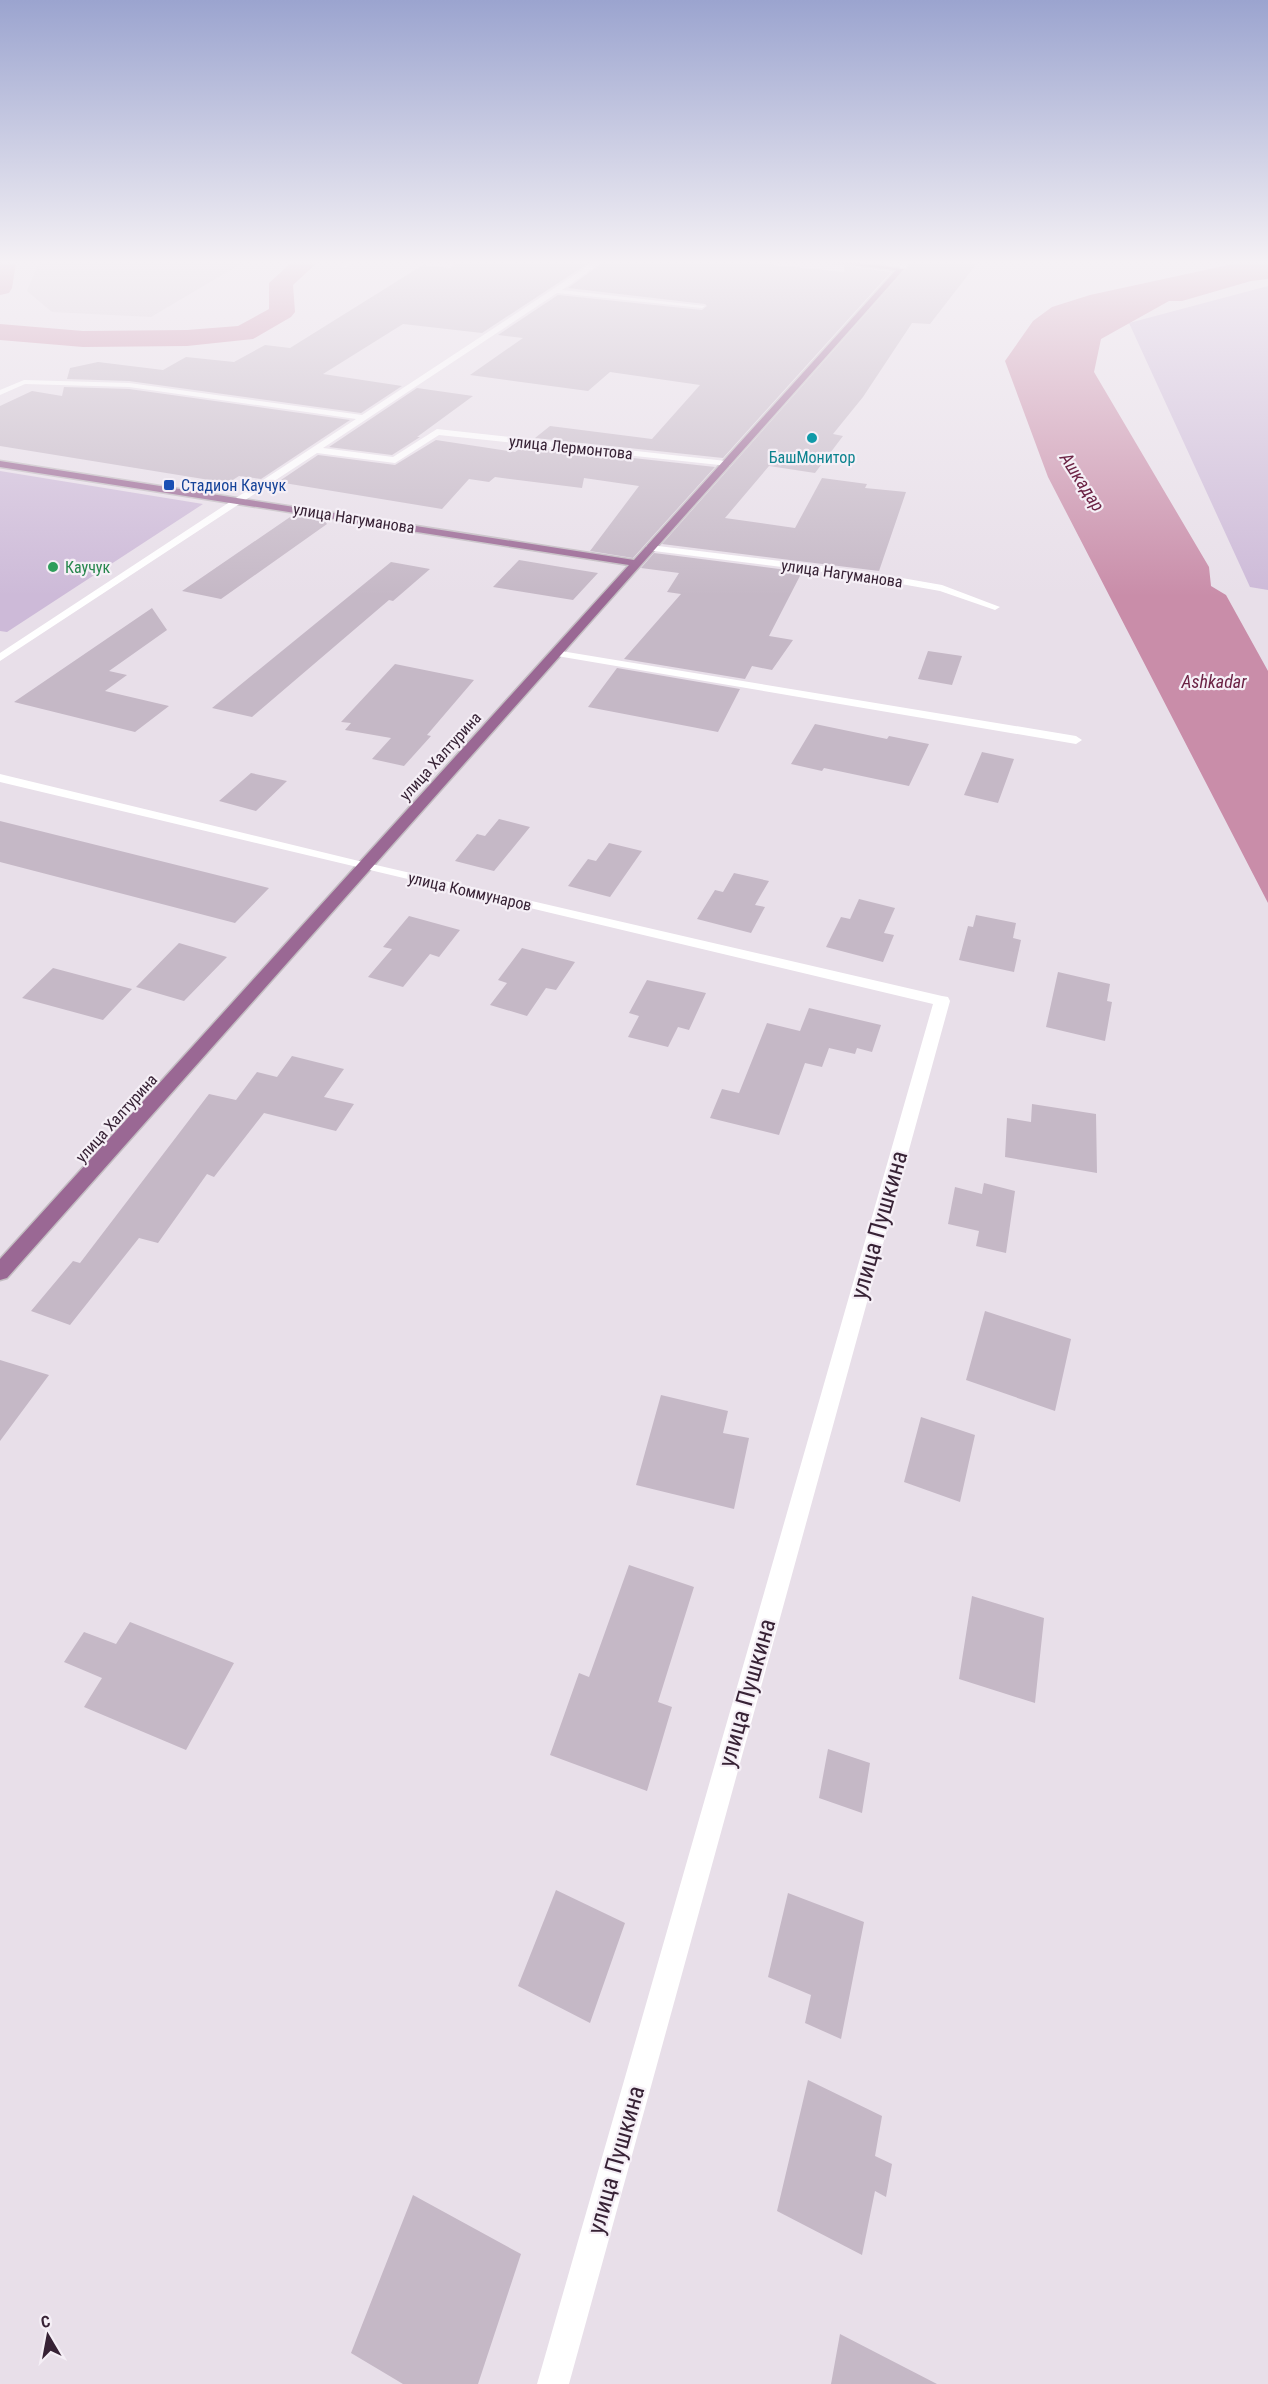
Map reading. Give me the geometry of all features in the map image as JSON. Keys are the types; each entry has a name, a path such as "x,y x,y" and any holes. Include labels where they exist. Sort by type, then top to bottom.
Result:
{"main road":[{"name":"улица Халтурина","path":"0,1272 808,373"},
{"name":"улица Нагуманова","path":"0,464 637,563"}],"street":[{"path":"0,658 432,373"},
{"path":"8,379 24,382 129,385 365,418"},
{"path":"0,393 24,382"},
{"name":"улица Лермонтова","path":"317,450 395,460 437,432 726,464"},
{"name":"улица Нагуманова","path":"650,548 874,576 942,588 995,608"},
{"path":"555,653 1076,740"},
{"name":"улица Коммунаров","path":"0,778 363,866 942,1001"},
{"name":"улица Пушкина","path":"553,2384 942,1001"}],"shaded area":[{"path":"1152,373 1268,373 1268,590 1250,587"},
{"name":"Каучук","path":"0,471 203,504 7,632 0,631"}],"water":[{"name":"Ashkadar","path":"1010,373 1095,373 1209,567 1211,586 1226,595 1268,671 1268,903 1048,477"}],"building":[{"path":"69,373 324,373 402,386 361,413 129,381 67,379"},
{"path":"473,373 609,373 588,391 470,375"},
{"path":"619,373 800,373 723,458 535,438 550,426 652,439 700,385"},
{"path":"813,373 879,373 833,434 843,436 815,473 769,466 725,518 795,528 822,478 867,484 865,488 906,492 879,571 662,544"},
{"path":"64,387 129,389 350,420 261,479 239,476 228,483 0,446 0,406 32,391 62,396"},
{"path":"417,388 473,396 417,437 420,437 392,455 329,447"},
{"path":"436,440 515,452 524,446 715,467 633,558 590,551 639,486 584,478 582,488 495,477 489,482 469,479 442,509 278,482 318,455 395,465"},
{"path":"293,515 324,520 327,524 221,599 182,591"},
{"path":"654,553 802,572 769,636 793,640 772,670 752,666 745,679 624,659 681,594 667,592 679,573 641,568"},
{"path":"519,560 598,573 573,600 493,587"},
{"path":"391,562 430,569 393,601 389,600 252,717 212,708"},
{"path":"152,608 167,630 109,671 127,675 105,691 169,706 135,732 14,702"},
{"path":"928,651 962,656 952,685 918,679"},
{"path":"395,664 474,680 427,735 431,736 404,766 372,759 391,738 345,730 351,723 341,722"},
{"path":"617,668 740,689 718,732 588,707"},
{"path":"815,724 887,739 889,736 929,744 909,786 824,768 822,771 791,764"},
{"path":"982,752 1014,759 998,803 964,795"},
{"path":"251,773 287,781 256,811 219,801"},
{"path":"499,819 530,827 494,871 455,861 477,834 485,836"},
{"path":"0,821 269,888 235,923 0,862"},
{"path":"609,843 642,851 610,897 568,886 588,859 596,861"},
{"path":"734,873 769,881 755,905 765,907 751,933 697,919 715,890 723,892"},
{"path":"859,899 895,908 884,933 894,935 883,962 826,947 841,917 850,919"},
{"path":"976,915 1016,923 1013,938 1021,940 1014,972 959,960 968,926 973,927"},
{"path":"409,916 460,930 439,957 430,954 403,987 368,977 392,949 383,947"},
{"path":"179,943 227,957 184,1001 136,987"},
{"path":"522,948 575,962 556,990 546,988 527,1016 490,1005 507,983 498,980"},
{"path":"53,968 132,989 103,1020 22,998"},
{"path":"1058,972 1110,984 1107,1001 1112,1002 1105,1041 1046,1027"},
{"path":"647,980 706,993 689,1030 678,1027 668,1047 628,1037 639,1016 629,1013"},
{"path":"809,1008 881,1025 872,1052 857,1048 855,1054 829,1048 822,1067 805,1063 779,1135 710,1118 722,1089 739,1093 767,1023 800,1031"},
{"path":"292,1056 344,1069 324,1097 354,1104 336,1131 264,1113 214,1177 207,1174 158,1243 139,1238 70,1325 31,1311 73,1261 80,1263 209,1094 236,1100 257,1072 277,1077"},
{"path":"1032,1104 1096,1114 1097,1173 1005,1157 1007,1118 1031,1122"},
{"path":"984,1183 1015,1191 1006,1253 976,1246 979,1231 948,1224 955,1187 982,1194"},
{"path":"985,1311 1071,1339 1055,1411 966,1380"},
{"path":"0,1360 49,1375 0,1441"},
{"path":"661,1395 728,1411 723,1433 749,1438 734,1509 636,1485"},
{"path":"921,1417 975,1435 960,1502 904,1482"},
{"path":"629,1565 694,1587 658,1702 672,1707 647,1791 550,1755 579,1673 589,1677"},
{"path":"972,1596 1044,1618 1035,1703 959,1679"},
{"path":"130,1622 234,1663 186,1750 84,1707 102,1678 64,1662 84,1632 116,1644"},
{"path":"828,1749 870,1763 862,1813 819,1798"},
{"path":"556,1890 625,1923 590,2023 518,1986"},
{"path":"788,1893 864,1922 841,2039 805,2023 811,1995 768,1977"},
{"path":"808,2080 882,2116 875,2156 892,2164 886,2197 875,2191 862,2255 777,2211"},
{"path":"413,2195 521,2254 478,2384 403,2384 351,2353"},
{"path":"840,2334 937,2384 831,2384"}],"place":[{"name":"БашМонитор","path":"812,438"},
{"name":"Стадион Каучук","path":"169,485"},
{"name":"Каучук","path":"53,567"}],"water label":[{"name":"Ашкадар","path":"1082,482"}]}
